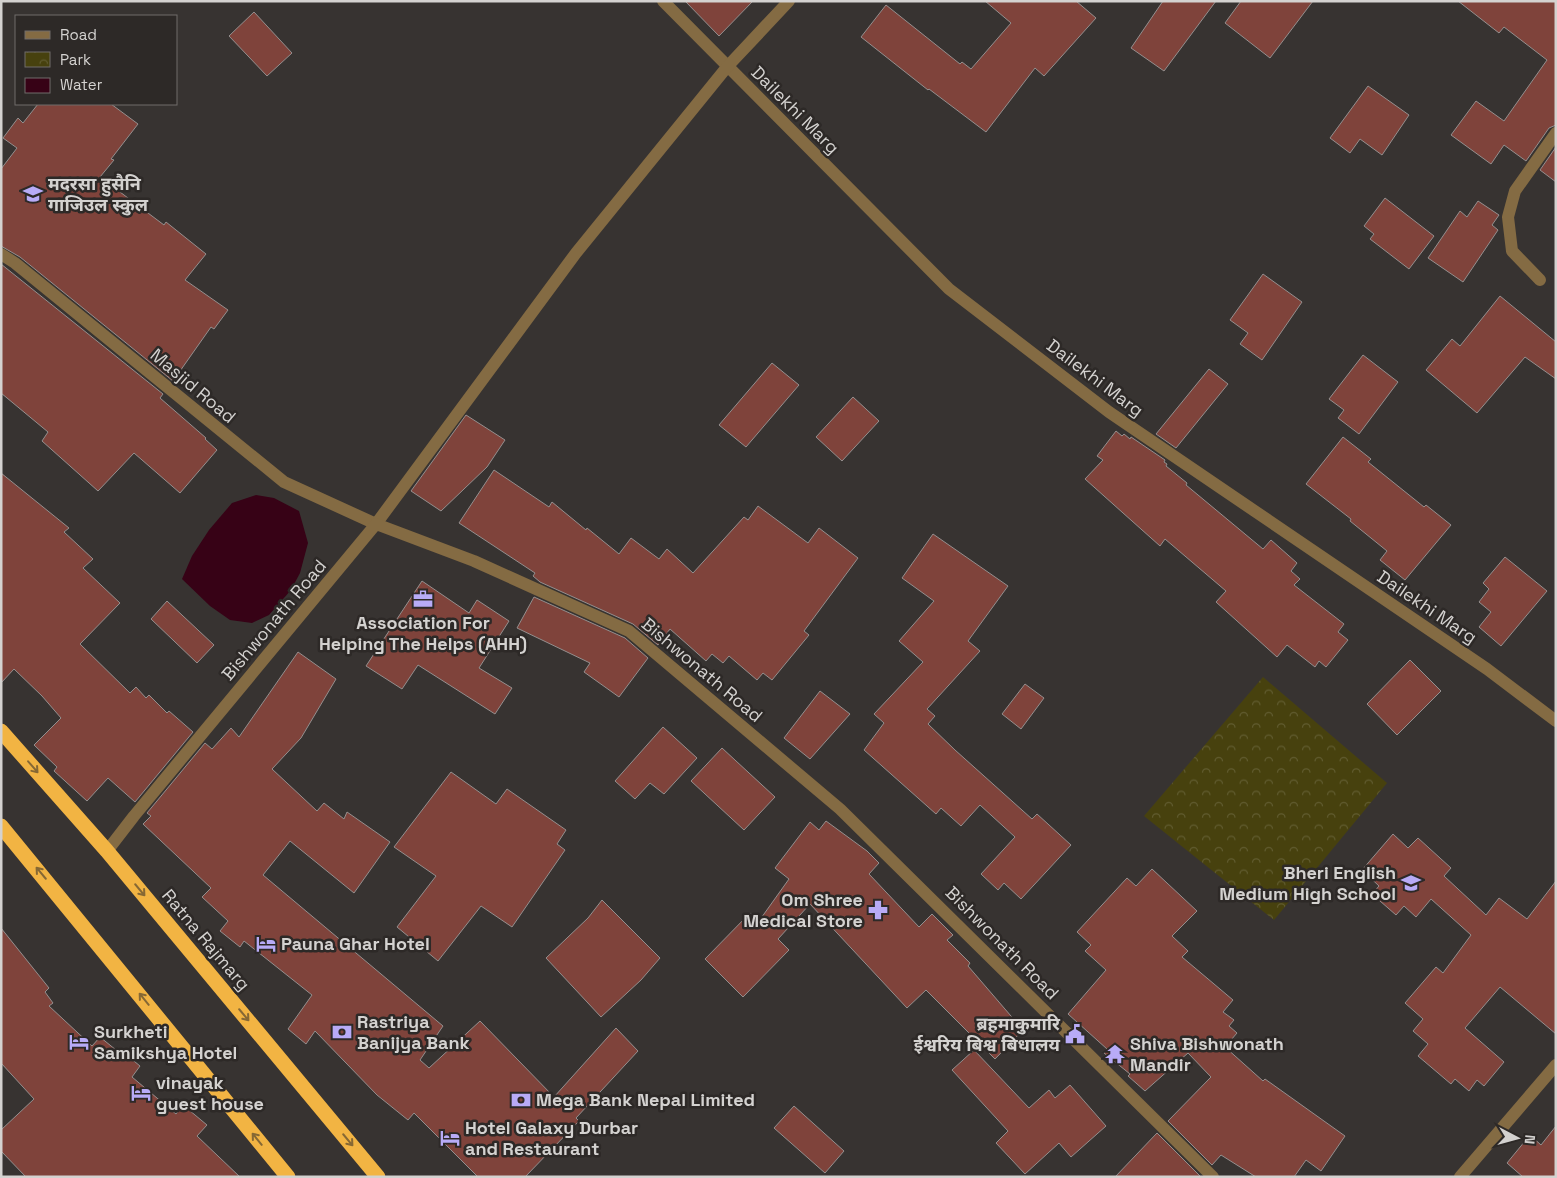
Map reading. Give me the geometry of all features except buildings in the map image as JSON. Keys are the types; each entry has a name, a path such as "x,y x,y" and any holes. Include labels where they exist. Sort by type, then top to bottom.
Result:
{"highway":[{"name":"Ratna Rajmarg","path":"1,731 107,851 378,1177"},
{"path":"1,826 288,1177"}],"street":[{"name":"Dailekhi Marg","path":"663,1 949,289 1109,412 1487,669 1556,721"},
{"path":"376,524 576,253 727,67 789,1"},
{"path":"1540,280 1512,251 1508,217 1514,191 1556,133"},
{"name":"Masjid Road","path":"1,254 15,263 284,482 376,524"},
{"name":"Bishwonath Road","path":"107,851 376,524 474,561 629,631 840,809 1213,1177"},
{"path":"1460,1177 1556,1065"}],"green space":[{"path":"1263,677 1387,783 1274,920 1144,816"}],"water":[{"path":"256,495 274,498 299,511 308,543 300,573 291,590 269,615 252,623 230,620 210,606 182,579 192,556 209,530 232,503"}],"place":[{"name":"मदरसा हुसैनि गाजिउल स्कुल","path":"33,194"},
{"name":"Association For Helping The Helps (AHH)","path":"423,599"},
{"name":"Bheri English Medium High School","path":"1411,883"},
{"name":"Om Shree Medical Store","path":"878,910"},
{"name":"Pauna Ghar Hotel","path":"266,944"},
{"name":"Rastriya Banijya Bank","path":"342,1032"},
{"name":"ब्रहमाकुमारि ईश्वरिय बिश्व बिधालय","path":"1075,1034"},
{"name":"Surkheti Samikshya Hotel","path":"79,1042"},
{"name":"Shiva Bishwonath Mandir","path":"1115,1054"},
{"name":"vinayak guest house","path":"141,1093"},
{"name":"Mega Bank Nepal Limited","path":"521,1100"},
{"name":"Hotel Galaxy Durbar and Restaurant","path":"450,1138"}]}
